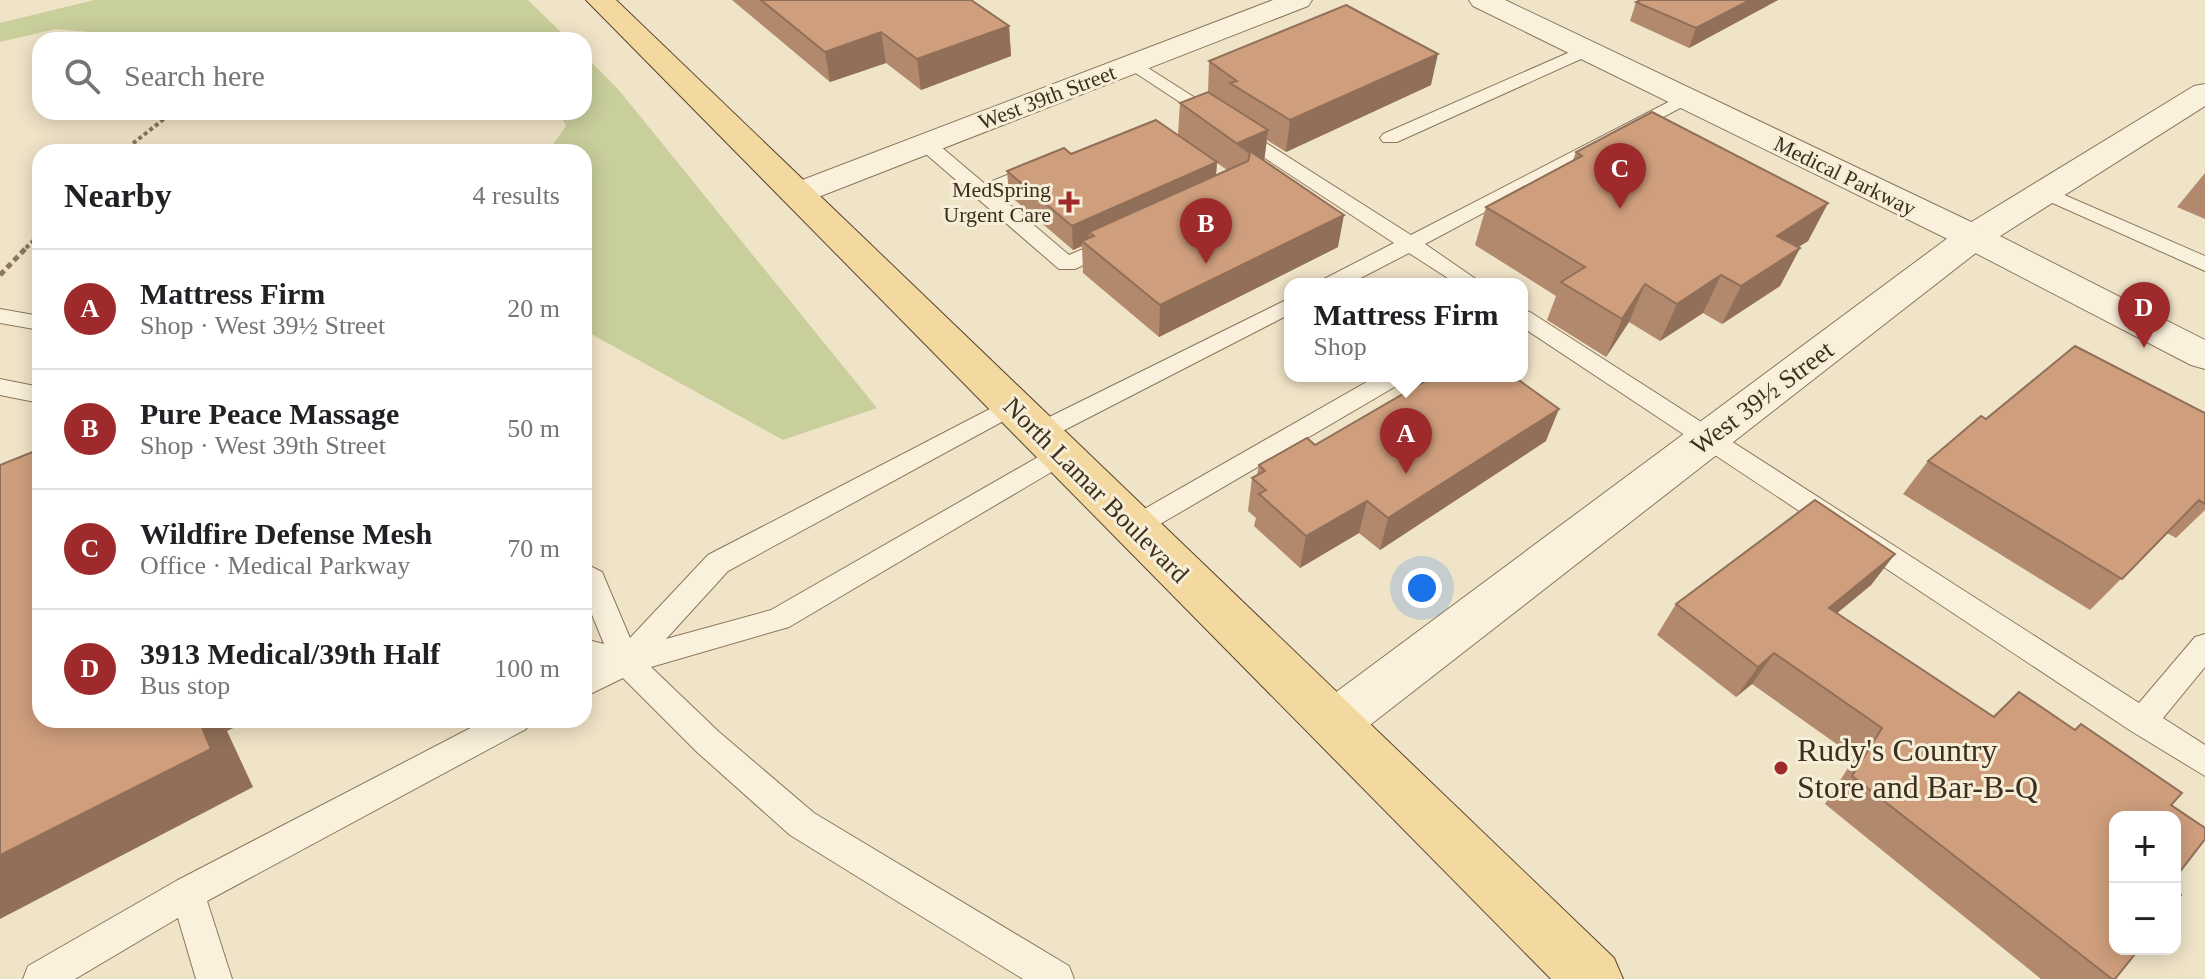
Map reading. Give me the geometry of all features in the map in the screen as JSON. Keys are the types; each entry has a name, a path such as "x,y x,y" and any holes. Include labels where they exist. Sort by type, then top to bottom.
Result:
{"main road":[{"name":"North Lamar Boulevard","path":"600,0 1593,979"}],"street":[{"name":"West 39th Street","path":"796,194 1298,0"},
{"name":"Medical Parkway","path":"1483,0 1973,237 2205,356"},
{"name":"West 39½ Street","path":"1334,723 1973,237 2205,93"}],"lane":[{"path":"1390,138 1586,50"},
{"path":"1134,64 1463,278"},
{"path":"1344,278 1688,99"},
{"path":"926,144 1067,264 1137,231"},
{"path":"983,192 1064,158"},
{"path":"2046,193 2205,264"},
{"path":"626,662 718,563 1037,431 1284,308"},
{"path":"0,316 32,322"},
{"path":"1528,321 2205,762"},
{"path":"1134,527 1385,382"},
{"path":"0,387 32,393"},
{"path":"592,680 626,662 779,619 1037,431"},
{"path":"592,580 626,662 708,742 802,824 1056,979"},
{"path":"2142,722 2205,646"},
{"path":"592,653 626,662"},
{"path":"41,979 188,893 500,728"},
{"path":"188,893 214,979"}],"path":[{"path":"132,144 163,120"},
{"path":"0,275 32,242"}],"green space":[{"path":"94,0 528,0 561,32 88,32 56,29 32,32 32,35 0,42 0,23"},
{"path":"592,63 618,89 877,408 783,440 592,334 592,144 554,144 566,126 563,120 592,120"}],"building":[{"path":"761,0 971,0 1009,26 917,59 881,32 825,52"},
{"path":"1750,0 1696,28 1636,2"},
{"path":"1346,5 1438,54 1290,120 1230,83 1237,81 1209,61"},
{"path":"1208,92 1268,130 1238,143 1344,215 1160,305 1082,241 1094,236 1089,232 1248,161 1250,153 1180,103"},
{"path":"1652,112 1828,203 1777,236 1800,248 1741,286 1721,275 1677,304 1645,284 1622,319 1561,282 1585,267 1486,207 1582,156 1576,152"},
{"path":"1156,120 1217,162 1072,226 1007,171 1064,148 1071,154"},
{"path":"2075,346 2205,413 2205,504 2199,500 2122,579 1928,461 1981,416 1986,419"},
{"path":"1424,382 1521,382 1559,409 1388,518 1367,501 1306,536 1259,494 1266,490 1252,478 1265,471 1259,465 1307,438 1315,445"},
{"path":"32,452 32,728 202,728 211,749 0,855 0,465"},
{"path":"1815,500 1895,554 1829,608 1994,717 2019,692 2075,730 2081,724 2182,793 2171,805 2180,811 2109,811 2109,955 2134,955 2115,979 1852,776 1882,728 1774,653 1758,667 1676,604"},
{"path":"2181,812 2205,828 2205,839 2181,870"}],"place":[{"name":"MedSpring Urgent Care","path":"1069,202"},
{"name":"Wildfire Defense Mesh","path":"1620,209"},
{"name":"Pure Peace Massage","path":"1206,264"},
{"name":"3913 Medical/39th Half","path":"2144,348"},
{"name":"Mattress Firm","path":"1406,474"},
{"name":"Rudy's Country Store and Bar-B-Q","path":"1781,768"}]}
